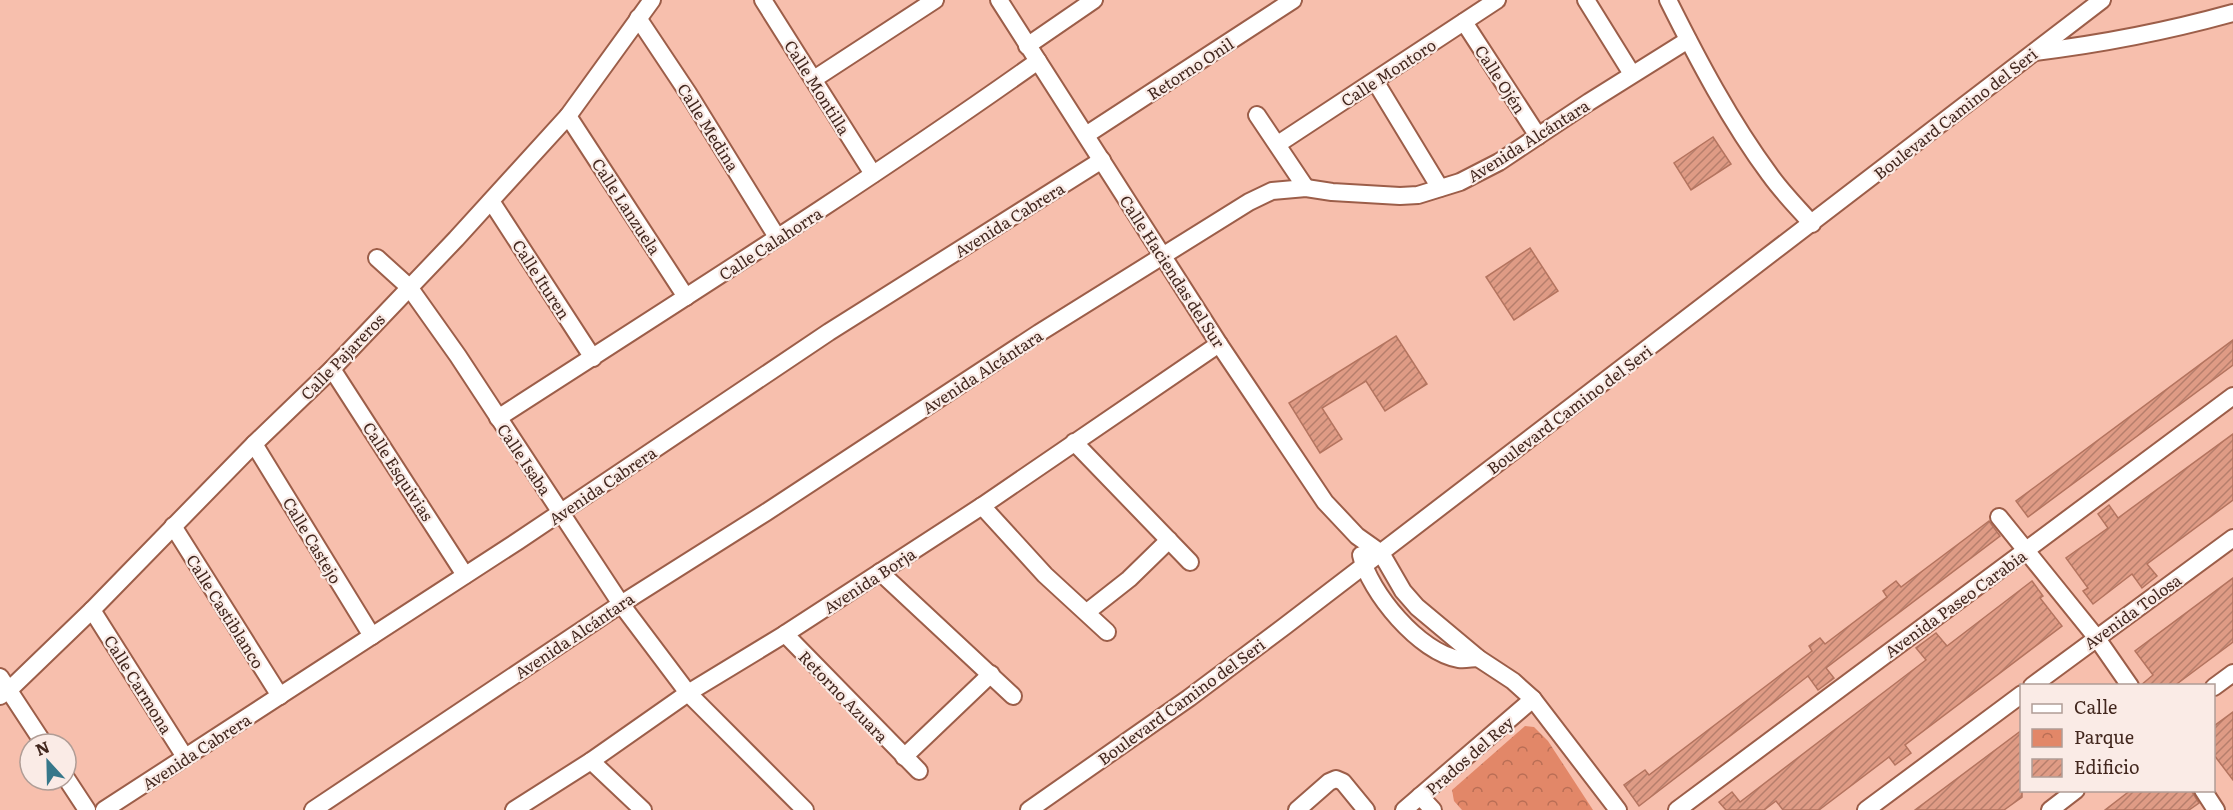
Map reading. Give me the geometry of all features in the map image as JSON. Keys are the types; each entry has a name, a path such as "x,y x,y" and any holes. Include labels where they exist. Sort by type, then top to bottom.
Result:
{"street":[{"name":"Calle Pajareros","path":"35,732 3,688 92,610 254,444 332,369 491,201 568,116 652,0"},
{"name":"Calle Montilla","path":"763,0 873,174"},
{"path":"814,80 935,0"},
{"name":"Calle Haciendas del Sur","path":"999,0 1162,255 1325,502 1357,536 1381,553 1396,581 1410,599 1478,658 1513,681 1533,699 1556,727 1601,791 1618,810"},
{"path":"1027,46 1094,0"},
{"name":"Retorno Onil","path":"1086,135 1293,0"},
{"name":"Calle Montoro","path":"1278,144 1497,0"},
{"path":"1586,0 1632,74"},
{"path":"1668,0 1730,113 1770,176 1812,224"},
{"name":"Boulevard Camino del Seri","path":"1029,810 1189,698 1364,566 2102,0"},
{"path":"2034,52 2149,34 2233,13"},
{"name":"Calle Medina","path":"638,18 688,93 777,237"},
{"name":"Calle Ojén","path":"1464,22 1538,136"},
{"name":"Avenida Alcántara","path":"313,810 621,604 1162,255 1249,202 1272,191 1306,188 1332,192 1418,195 1461,182 1499,162 1632,74 1688,40"},
{"name":"Calle Calahorra","path":"498,418 873,174 1038,61"},
{"path":"1375,81 1440,188"},
{"path":"1257,115 1306,188"},
{"name":"Calle Lanzuela","path":"568,116 686,297"},
{"name":"Avenida Cabrera","path":"104,810 561,513 829,332 1102,160"},
{"name":"Calle Ituren","path":"491,201 592,358"},
{"name":"Calle Isaba","path":"377,258 409,287 458,356 621,604 688,693 805,810"},
{"name":"Avenida Borja","path":"514,810 591,761 688,693 785,634 982,506 1220,344"},
{"name":"Calle Esquivias","path":"332,369 465,575"},
{"name":"Avenida Paseo Carabia","path":"1677,810 2233,396"},
{"path":"1074,442 1190,562"},
{"name":"Calle Castejo","path":"254,444 372,636"},
{"path":"982,506 1045,575 1107,632"},
{"path":"1999,517 2096,637 2129,684"},
{"name":"Calle Castiblanco","path":"173,526 280,696"},
{"name":"Calle Haciendas del Sur","path":"1357,536 1364,566 1375,589 1407,628 1447,656 1461,659 1478,658"},
{"name":"Avenida Tolosa","path":"2035,684 2233,537"},
{"path":"1087,612 1129,579 1169,540"},
{"path":"880,572 1013,696"},
{"name":"Calle Carmona","path":"92,610 185,757"},
{"name":"Retorno Azuara","path":"785,634 919,771"},
{"path":"2215,686 2233,673"},
{"path":"904,757 991,674"},
{"path":"1866,810 2020,695"},
{"name":"Prados del Rey","path":"1404,810 1533,699"},
{"path":"591,761 643,810"},
{"path":"1298,810 1329,782 1336,779 1342,782 1366,810"},
{"path":"75,792 87,810"},
{"path":"2050,810 2073,792"},
{"path":"2204,792 2216,810"},
{"path":"1420,796 1433,810"}],"green space":[{"path":"1525,726 1534,727 1548,741 1593,810 1462,810 1454,801 1452,790"}],"building":[{"path":"1713,137 1731,164 1691,190 1674,163"},
{"path":"1530,248 1558,291 1514,320 1486,277"},
{"path":"1396,336 1427,384 1385,411 1366,381 1322,408 1342,439 1320,453 1289,403"},
{"path":"2233,340 2233,365 2028,517 2016,501"},
{"path":"2233,434 2233,500 2147,564 2157,576 2142,588 2132,574 2093,604 2083,591 2088,588 2066,558 2108,528 2098,514 2109,505 2118,518"},
{"path":"1989,521 2000,536 1826,668 1834,678 1818,690 1808,676 1639,806 1624,785 1645,770 1649,775 1812,651 1809,646 1820,638 1825,644 1887,597 1883,591 1896,581 1901,587"},
{"path":"2233,578 2233,642 2177,684 2142,684 2153,675 2135,651"},
{"path":"2032,581 2043,596 2040,598 2062,626 1905,745 1911,753 1895,765 1889,757 1819,810 1783,810 1776,801 1764,810 1726,810 1719,802 1732,792 1740,802 1926,660 1916,648 1936,633 1947,646"},
{"path":"2233,712 2233,780 2215,756 2215,725"},
{"path":"2020,731 2020,792 2022,792 2022,797 2004,810 1915,810"},
{"path":"2128,792 2192,792 2199,803 2189,810 2105,810"}]}
